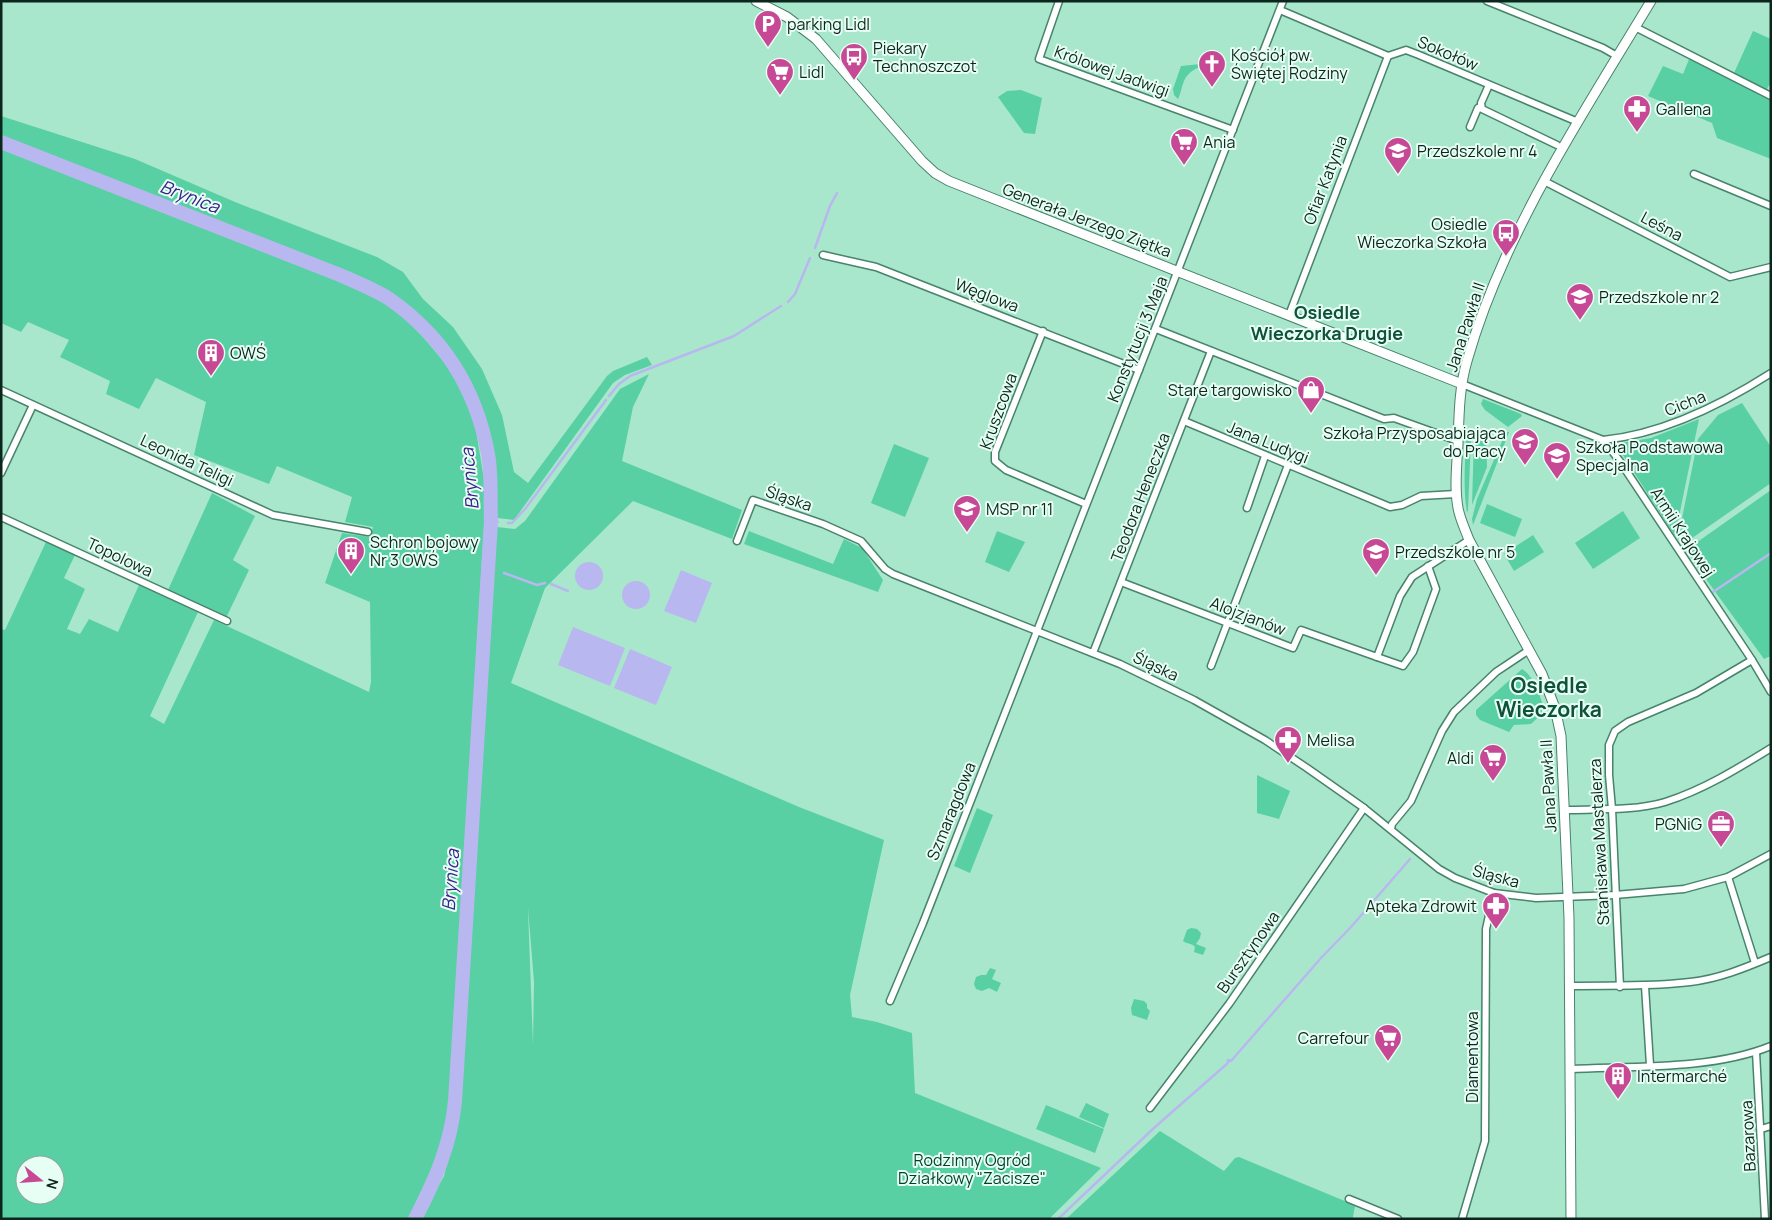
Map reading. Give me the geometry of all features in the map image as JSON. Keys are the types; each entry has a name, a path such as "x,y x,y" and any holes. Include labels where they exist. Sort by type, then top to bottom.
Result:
{"street":[{"name":"Generała Jerzego Ziętka","path":"756,1 778,11 816,39 914,152 936,172 960,186 1462,384"},
{"name":"Królowej Jadwigi","path":"1059,1 1039,59 1234,130"},
{"name":"Konstytucji 3 Maja","path":"1037,632 1283,1"},
{"path":"1487,1 1603,48 1618,56"},
{"name":"Jana Pawła II","path":"1571,1219 1570,986 1561,736 1548,687 1469,540 1460,518 1456,494 1458,441 1462,384 1466,362 1496,281 1544,181 1651,1"},
{"path":"1280,10 1388,56"},
{"path":"1635,27 1771,96"},
{"name":"Sokołów","path":"1388,56 1406,50 1578,122"},
{"name":"Ofiar Katynia","path":"1289,315 1388,56"},
{"path":"1470,127 1489,85"},
{"path":"1480,107 1557,145"},
{"path":"1694,174 1771,206"},
{"name":"Leśna","path":"1544,181 1730,277 1771,267"},
{"name":"Węglowa","path":"822,255 876,267 1139,370"},
{"path":"1156,328 1384,419 1394,418 1458,441"},
{"name":"Kruszcowa","path":"1043,331 995,452 995,461 1006,470 1086,504"},
{"name":"Teodora Heneczka","path":"1094,653 1211,351"},
{"name":"Cicha","path":"1602,440 1630,436 1663,426 1718,404 1771,373"},
{"name":"Armii Krajowej","path":"1462,384 1602,440 1619,460 1752,660 1771,692"},
{"name":"Leonida Teligi","path":"1,390 273,515 368,532"},
{"path":"1,473 33,405"},
{"name":"Jana Ludygi","path":"1184,421 1390,506 1402,505 1421,496 1456,494"},
{"path":"1247,508 1265,456"},
{"path":"1211,666 1288,465"},
{"name":"Śląska","path":"737,541 754,500 823,524 861,541 885,569 902,578 1094,653 1185,695 1265,740 1364,808 1439,869 1455,878 1494,893 1536,898 1684,890 1728,877 1771,854"},
{"name":"Topolowa","path":"1,517 226,621"},
{"path":"1428,566 1436,589 1413,652 1403,666 1377,657 1405,586 1412,577 1428,566 1469,540"},
{"name":"Alojzjanów","path":"1121,582 1293,648 1301,630 1377,657"},
{"name":"Szmaragdowa","path":"890,1001 923,923 1037,632"},
{"path":"1391,829 1392,824 1414,795 1442,731 1454,712 1496,672 1529,650"},
{"name":"Stanisława Mastalerza","path":"1620,987 1609,745 1615,731 1628,722 1696,693 1752,660"},
{"path":"1565,810 1612,809 1664,802 1715,781 1771,748"},
{"name":"Bursztynowa","path":"1150,1108 1229,1004 1364,808"},
{"path":"1728,877 1755,963"},
{"name":"Diamentowa","path":"1462,1219 1485,1141 1486,929 1494,893"},
{"path":"1570,986 1620,987 1691,982 1729,974 1771,957"},
{"path":"1645,986 1650,1065"},
{"path":"1570,1069 1706,1062 1756,1052 1771,1046"},
{"name":"Bazarowa","path":"1756,1052 1762,1129 1765,1219"},
{"path":"1762,1129 1771,1126"},
{"path":"1349,1199 1398,1219"}],"green space":[{"path":"1753,31 1771,39 1771,82 1767,89 1771,91 1771,159 1717,138 1712,123 1648,96 1663,66 1683,74 1692,52 1734,73"},
{"path":"1210,63 1213,65 1199,67 1191,72 1185,79 1178,99 1174,95 1173,89 1181,66"},
{"path":"1021,90 1042,98 1035,134 1024,133 998,97 1007,91"},
{"path":"1,116 135,159 235,202 377,257 403,272 423,299 453,327 482,369 502,415 514,472 528,483 607,376 613,371 647,357 652,365 625,375 613,383 514,520 497,518 486,426 467,379 438,337 396,300 359,278 1,138"},
{"path":"1,147 368,293 395,308 451,370 474,418 486,492 449,1114 440,1151 408,1219 1,1219 1,629 5,630 46,542 75,555 64,578 85,589 67,629 80,634 89,619 118,632 139,585 198,612 150,716 164,724 214,620 369,692 371,682 370,602 325,583 342,533 370,537 373,527 345,522 352,497 277,466 269,484 194,455 206,402 156,378 139,409 106,394 110,381 60,357 69,340 28,322 21,332 1,323"},
{"name":"Rodzinny Ogród Działkowy \"Zacisze\"","path":"649,374 633,407 622,461 742,510 732,539 633,501 545,588 511,683 799,807 884,840 850,995 852,1017 877,1022 912,1033 915,1093 1101,1168 1049,1219 420,1219 444,1176 457,1124 497,527 515,529 525,521 620,389","holes":["528,908 534,982 533,1045"]},
{"path":"1483,399 1522,416 1508,427 1485,410 1481,404"},
{"path":"1742,403 1771,447 1771,483 1685,543 1679,533 1698,439 1718,415"},
{"path":"1699,419 1675,536 1617,446 1621,443 1651,438"},
{"path":"1506,432 1509,432 1473,525 1472,519 1477,499"},
{"path":"1474,437 1486,437 1487,467 1472,505"},
{"path":"1471,438 1467,513 1465,485 1466,439"},
{"path":"894,444 929,458 905,517 871,503"},
{"path":"1771,490 1771,656 1764,659 1686,550"},
{"path":"212,493 255,516 233,560 249,570 226,618 168,590"},
{"path":"1487,504 1522,519 1515,537 1480,523"},
{"path":"1623,511 1640,538 1593,569 1575,543"},
{"path":"749,531 833,564 844,539 862,548 883,580 878,592 744,544"},
{"path":"997,531 1025,542 1009,572 985,562"},
{"path":"1533,535 1544,552 1514,571 1504,554"},
{"path":"1522,669 1534,682 1545,711 1531,724 1514,725 1509,732 1480,720 1476,715 1476,710"},
{"path":"1257,775 1290,791 1279,819 1257,813"},
{"path":"977,808 993,815 970,873 954,866"},
{"path":"1191,928 1197,929 1201,933 1196,944 1206,948 1203,955 1194,952 1194,946 1183,941 1187,930"},
{"path":"990,968 996,970 992,979 1001,983 997,992 989,988 982,991 976,989 974,984 976,977 986,975"},
{"path":"1134,999 1144,1001 1147,1004 1147,1008 1150,1011 1147,1020 1132,1015 1131,1008"},
{"path":"1086,1103 1109,1114 1104,1128 1079,1117"},
{"path":"1046,1105 1104,1129 1095,1153 1036,1129"},
{"path":"1160,1131 1224,1171 1235,1158 1239,1157 1352,1204 1355,1206 1353,1217 1352,1219 1066,1219"}],"water":[{"path":"589,562 599,566 603,576 599,586 589,590 579,586 575,576 579,566"},
{"path":"681,570 712,583 696,623 664,611"},
{"path":"636,581 646,585 650,595 646,605 636,609 626,605 622,595 626,585"},
{"path":"573,627 625,648 610,686 558,665"},
{"path":"630,649 672,667 656,705 614,688"}],"waterway":[{"name":"Brynica","path":"1,142 340,275 388,298 408,313 441,347 466,386 475,407 483,430 488,454 491,522 455,1101 450,1132 441,1162 415,1219"},
{"path":"815,248 830,206 837,193"},
{"path":"788,302 795,294 810,258"},
{"path":"609,396 619,384 630,376 734,336 781,306"},
{"path":"508,523 512,523 525,509 606,400"},
{"name":"Brynica","path":"491,522 498,522"},
{"path":"1713,592 1771,553"},
{"name":"Brynica","path":"488,571 494,571"},
{"path":"504,573 537,585 545,583"},
{"path":"551,584 568,591"},
{"path":"1058,1219 1155,1127 1228,1063 1228,1060 1231,1061 1410,859"}],"place":[{"name":"parking Lidl","path":"768,48"},
{"name":"Piekary Technoszczot","path":"854,81"},
{"name":"Kościół pw. Świętej Rodziny","path":"1212,88"},
{"name":"Lidl","path":"780,96"},
{"name":"Gallena","path":"1637,133"},
{"name":"Ania","path":"1184,166"},
{"name":"Przedszkole nr 4","path":"1398,175"},
{"name":"Osiedle Wieczorka Szkoła","path":"1506,257"},
{"name":"Przedszkole nr 2","path":"1580,321"},
{"name":"OWŚ","path":"211,377"},
{"name":"Stare targowisko","path":"1311,414"},
{"name":"Szkoła Przysposabiająca do Pracy","path":"1525,466"},
{"name":"Szkoła Podstawowa Specjalna","path":"1557,480"},
{"name":"MSP nr 11","path":"967,533"},
{"name":"Schron bojowy Nr 3 OWŚ","path":"351,575"},
{"name":"Przedszkole nr 5","path":"1376,576"},
{"name":"Melisa","path":"1288,764"},
{"name":"Aldi","path":"1493,782"},
{"name":"PGNiG","path":"1721,848"},
{"name":"Apteka Zdrowit","path":"1496,930"},
{"name":"Carrefour","path":"1388,1062"},
{"name":"Intermarché","path":"1618,1100"}],"district":[{"name":"Osiedle Wieczorka Drugie","path":"1327,322"},
{"name":"Osiedle Wieczorka","path":"1549,697"}]}
